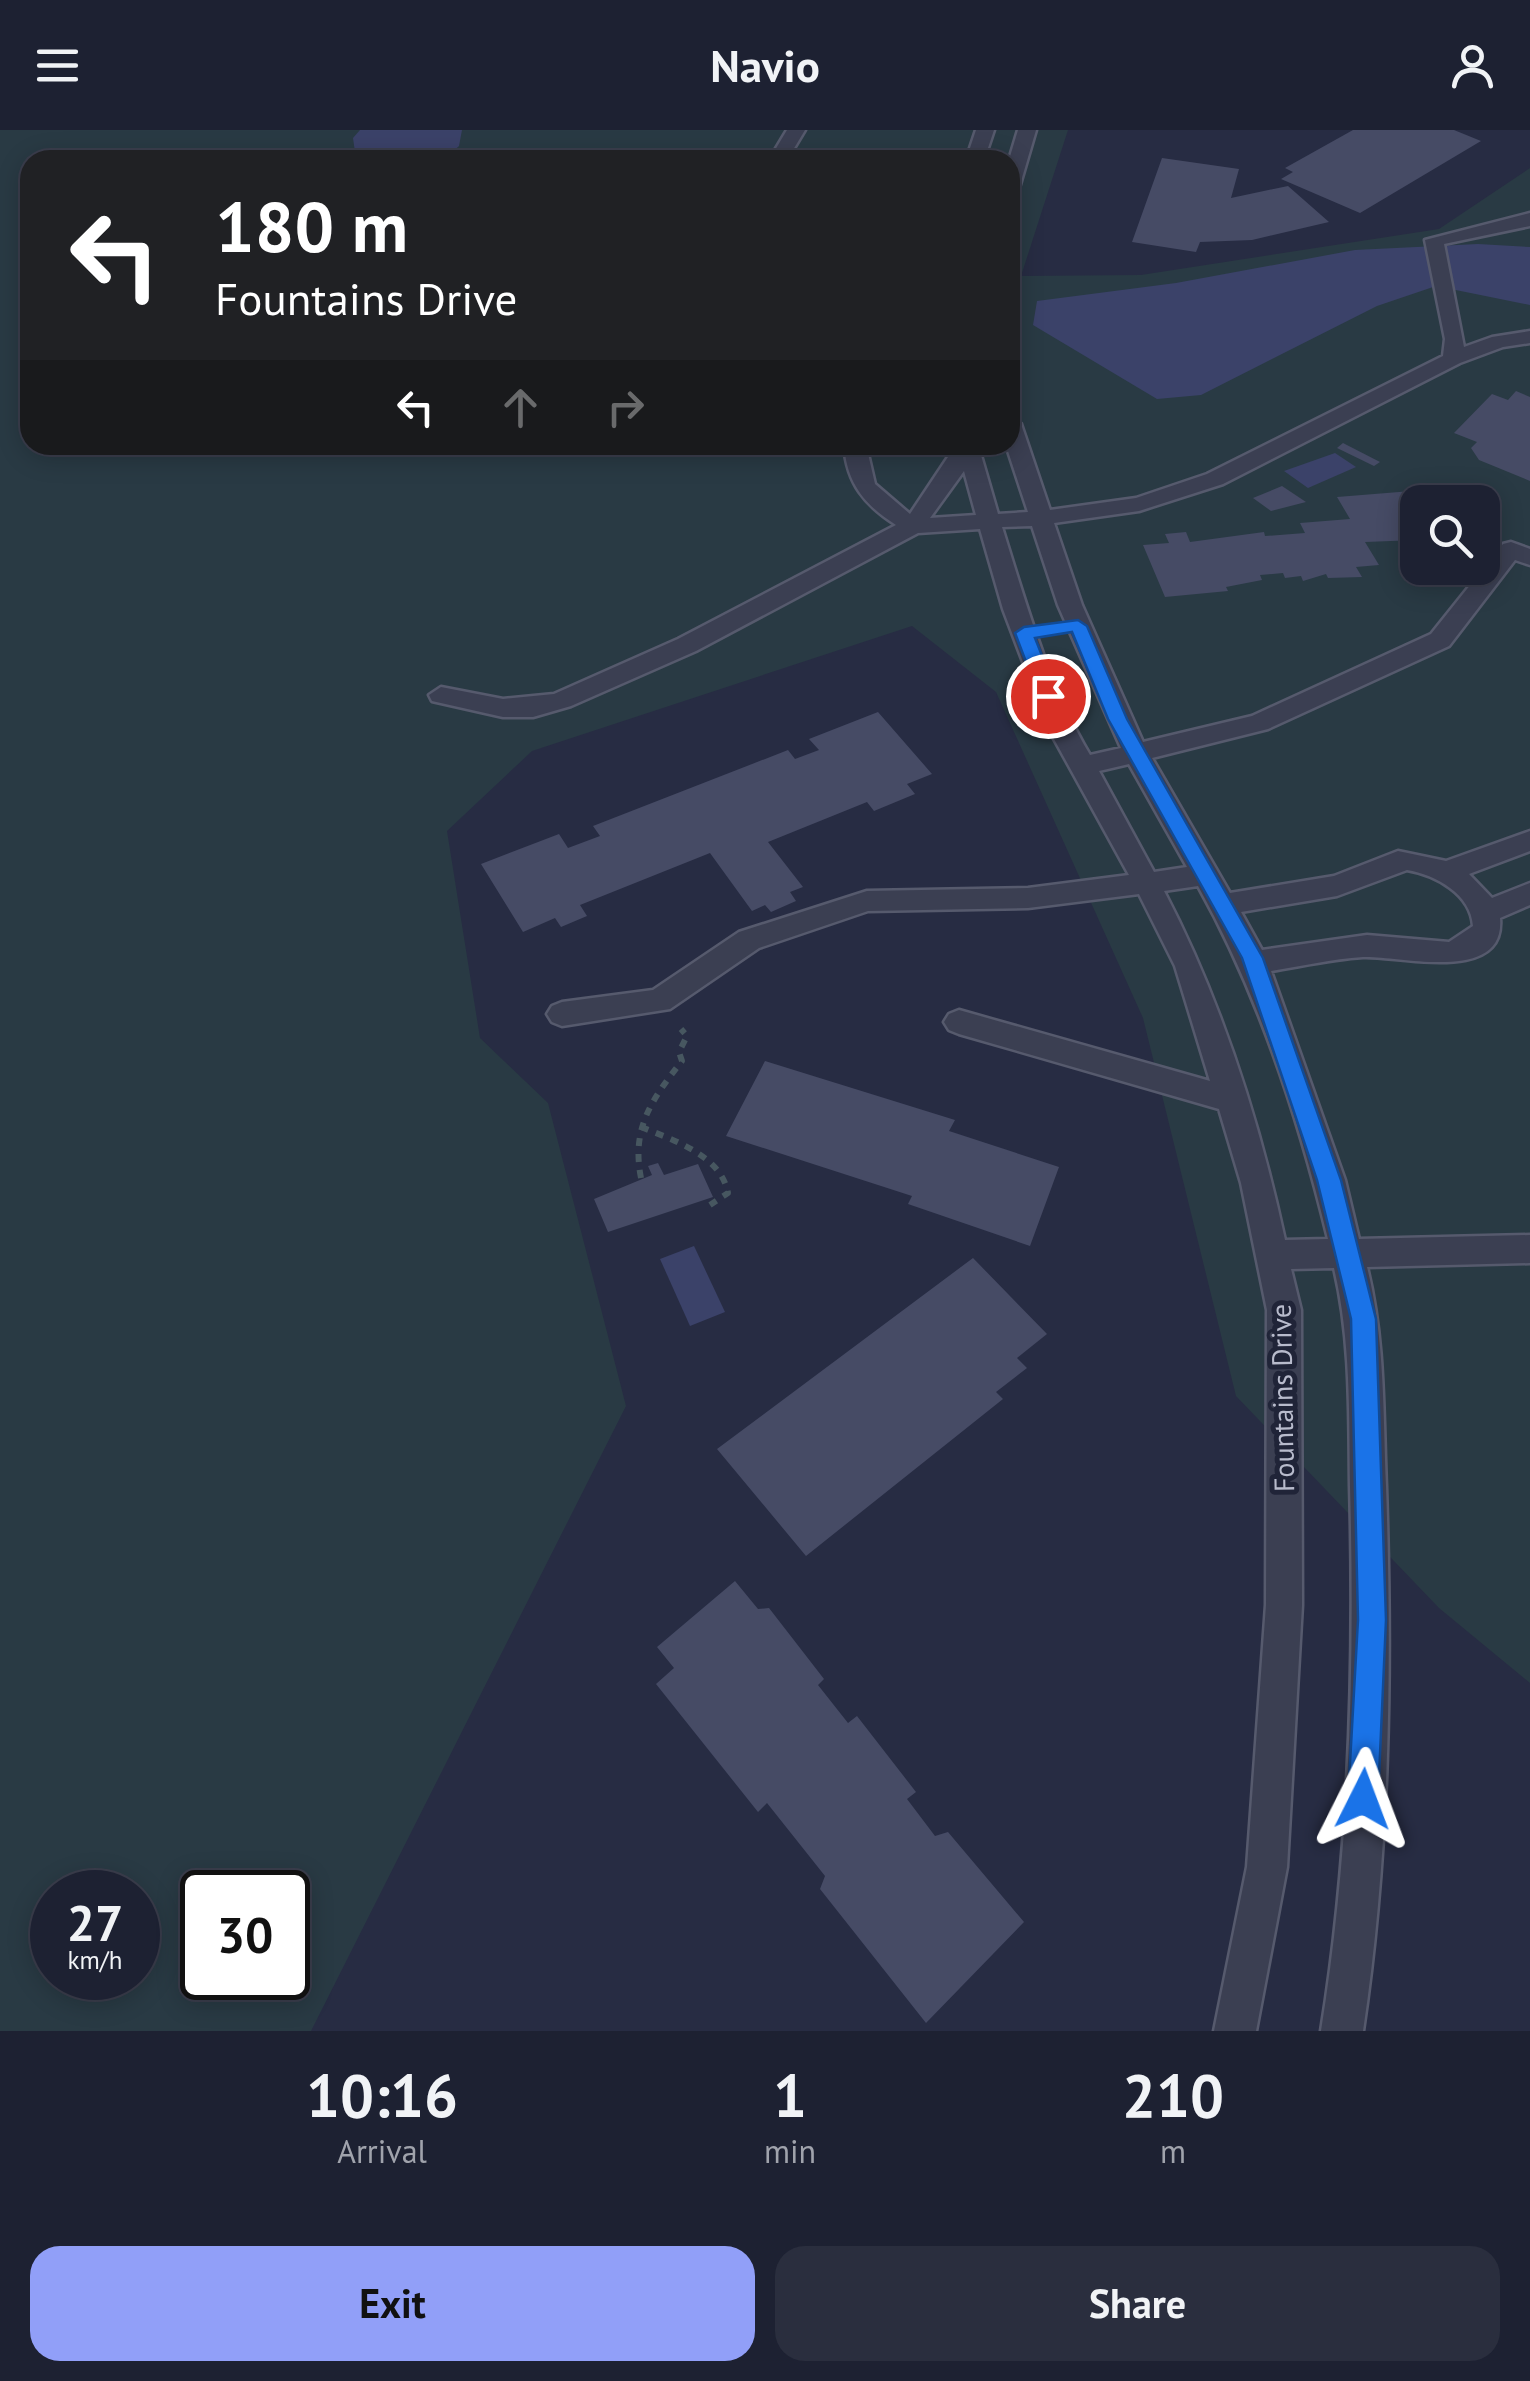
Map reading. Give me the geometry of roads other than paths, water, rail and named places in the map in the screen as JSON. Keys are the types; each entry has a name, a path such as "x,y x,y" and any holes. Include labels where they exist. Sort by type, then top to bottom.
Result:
{"street":[{"path":"1452,359 1455,339 1432,245 1440,236 1507,228 1530,219"},
{"path":"441,695 503,708 533,708 562,700 688,645 914,526 1041,518 1139,504 1216,479 1452,359 1499,341 1530,337"},
{"name":"Fountains Drive","path":"1020,454 1041,518 1061,728 1188,966 1232,1100 1284,1310 1284,1604 1267,1867 1235,2031"},
{"path":"856,455 856,474 873,497 914,526"},
{"path":"914,526 962,455"},
{"name":"Fountains Drive","path":"969,455 990,522 1051,629 1118,719 1254,962 1325,1166 1348,1255 1363,1319 1372,1620 1356,1942 1342,2031"},
{"path":"1083,766 1259,723 1440,640 1510,549 1530,558"},
{"path":"1448,870 1530,841"},
{"path":"1224,904 1331,887 1359,879 1391,862 1429,863 1466,882 1486,913 1484,929 1475,942 1460,951 1439,954 1380,946 1254,962"},
{"path":"562,1014 660,1001 750,940 867,901 1028,898 1208,874"},
{"path":"1486,913 1530,893"},
{"path":"959,1022 1232,1100"},
{"path":"1272,1255 1530,1248"}],"water":[{"path":"360,130 462,130 455,150 355,150 353,138"},
{"path":"1478,244 1530,247 1530,305 1436,286 1377,306 1201,395 1157,399 1033,325 1037,301 1176,283 1355,250"},
{"path":"1335,453 1356,467 1308,488 1284,471"},
{"path":"694,1246 725,1312 690,1326 660,1259"}]}
